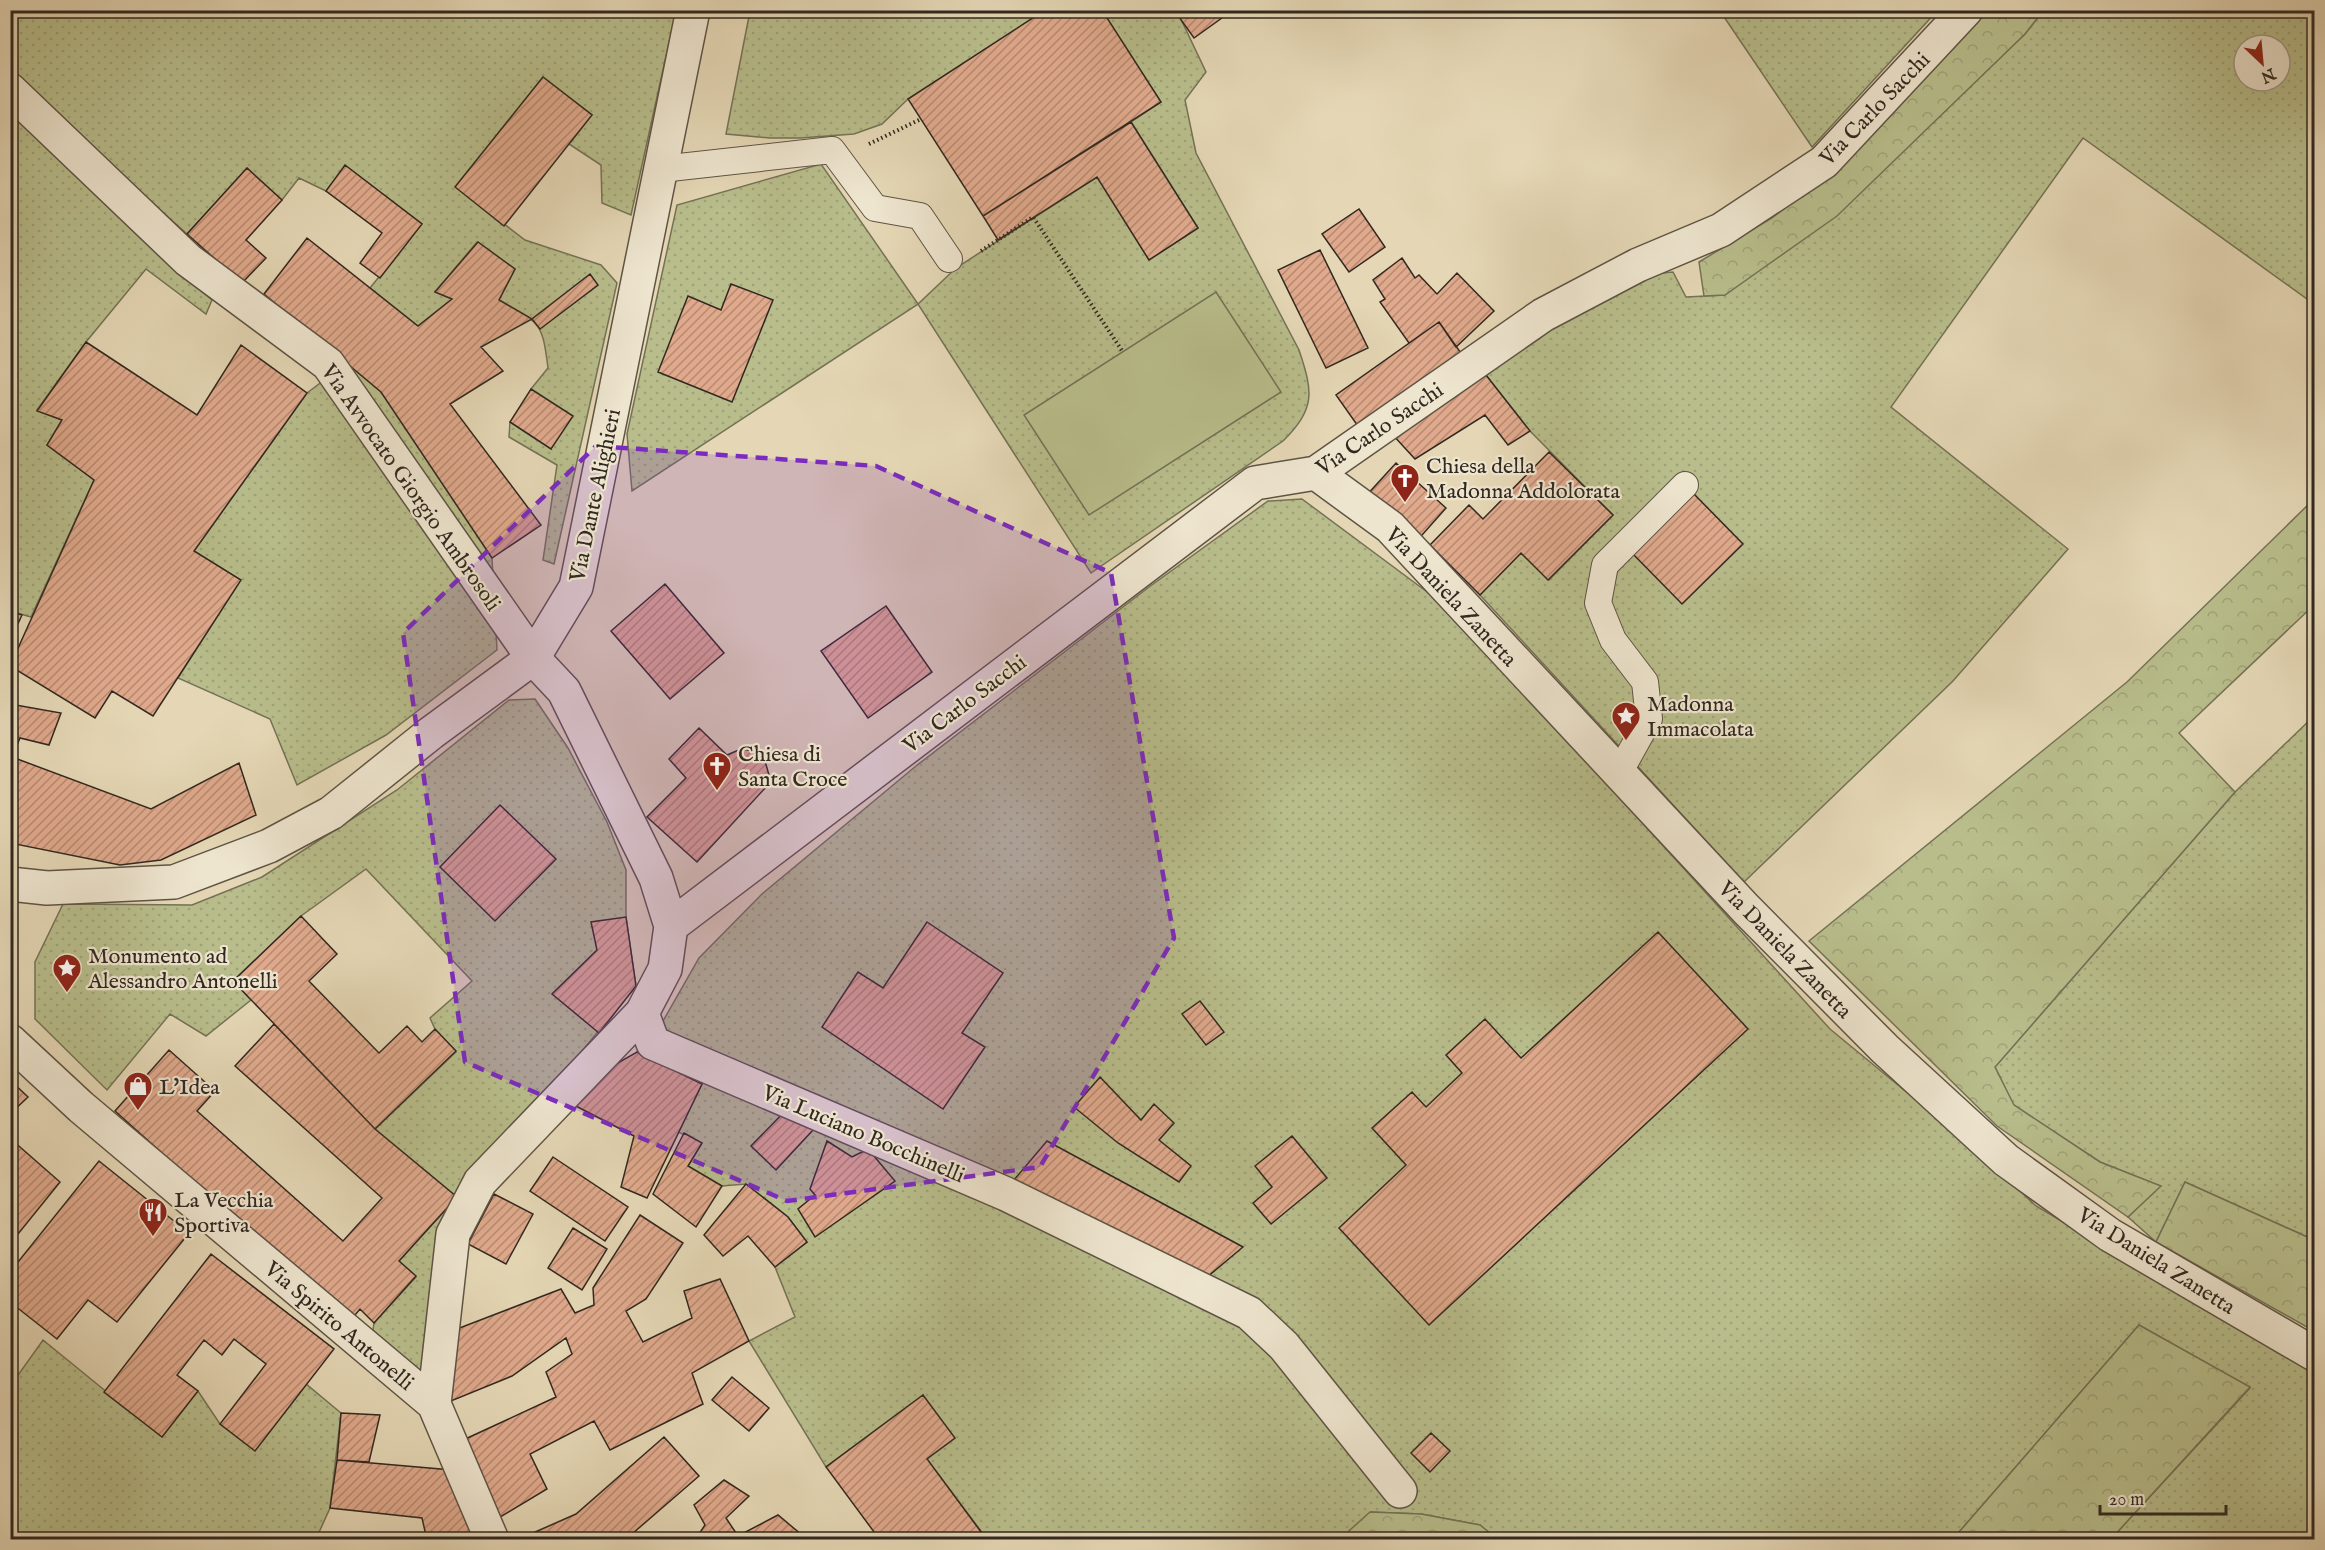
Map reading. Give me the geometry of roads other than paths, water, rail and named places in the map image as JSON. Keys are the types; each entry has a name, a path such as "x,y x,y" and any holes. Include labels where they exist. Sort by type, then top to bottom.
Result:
{"street":[{"name":"Via Dante Alighieri","path":"10,884 47,888 174,882 268,846 331,813 431,733 533,658 576,587 693,10"},
{"name":"Via Carlo Sacchi","path":"670,926 1255,483 1316,473 1543,315 1638,265 1721,230 1824,162 1966,10"},
{"name":"Via Avvocato Giorgio Ambrosoli","path":"10,90 188,260 328,364 533,658"},
{"name":"Via Daniela Zanetta","path":"1316,473 1390,527 1746,909 1877,1041 2006,1160 2110,1235 2314,1354"},
{"path":"492,1539 434,1404 453,1234 480,1182 642,1013 665,969 670,926 656,878 564,691 533,658"},
{"name":"Via Luciano Bocchinelli","path":"642,1013 653,1043 1006,1194 1249,1313 1284,1346 1400,1491"},
{"name":"Via Spirito Antonelli","path":"10,1041 81,1107 434,1404"}],"lane":[{"path":"661,169 832,150 875,208 920,216 949,259"},
{"path":"1619,773 1649,719 1645,682 1613,640 1598,603 1605,565 1686,485"}],"place":[{"name":"Chiesa della Madonna Addolorata","path":"1405,504"},
{"name":"Madonna Immacolata","path":"1626,742"},
{"name":"Chiesa di Santa Croce","path":"717,792"},
{"name":"Monumento ad Alessandro Antonelli","path":"67,994"},
{"name":"L'Idea","path":"138,1112"},
{"name":"La Vecchia Sportiva","path":"153,1238"}]}
